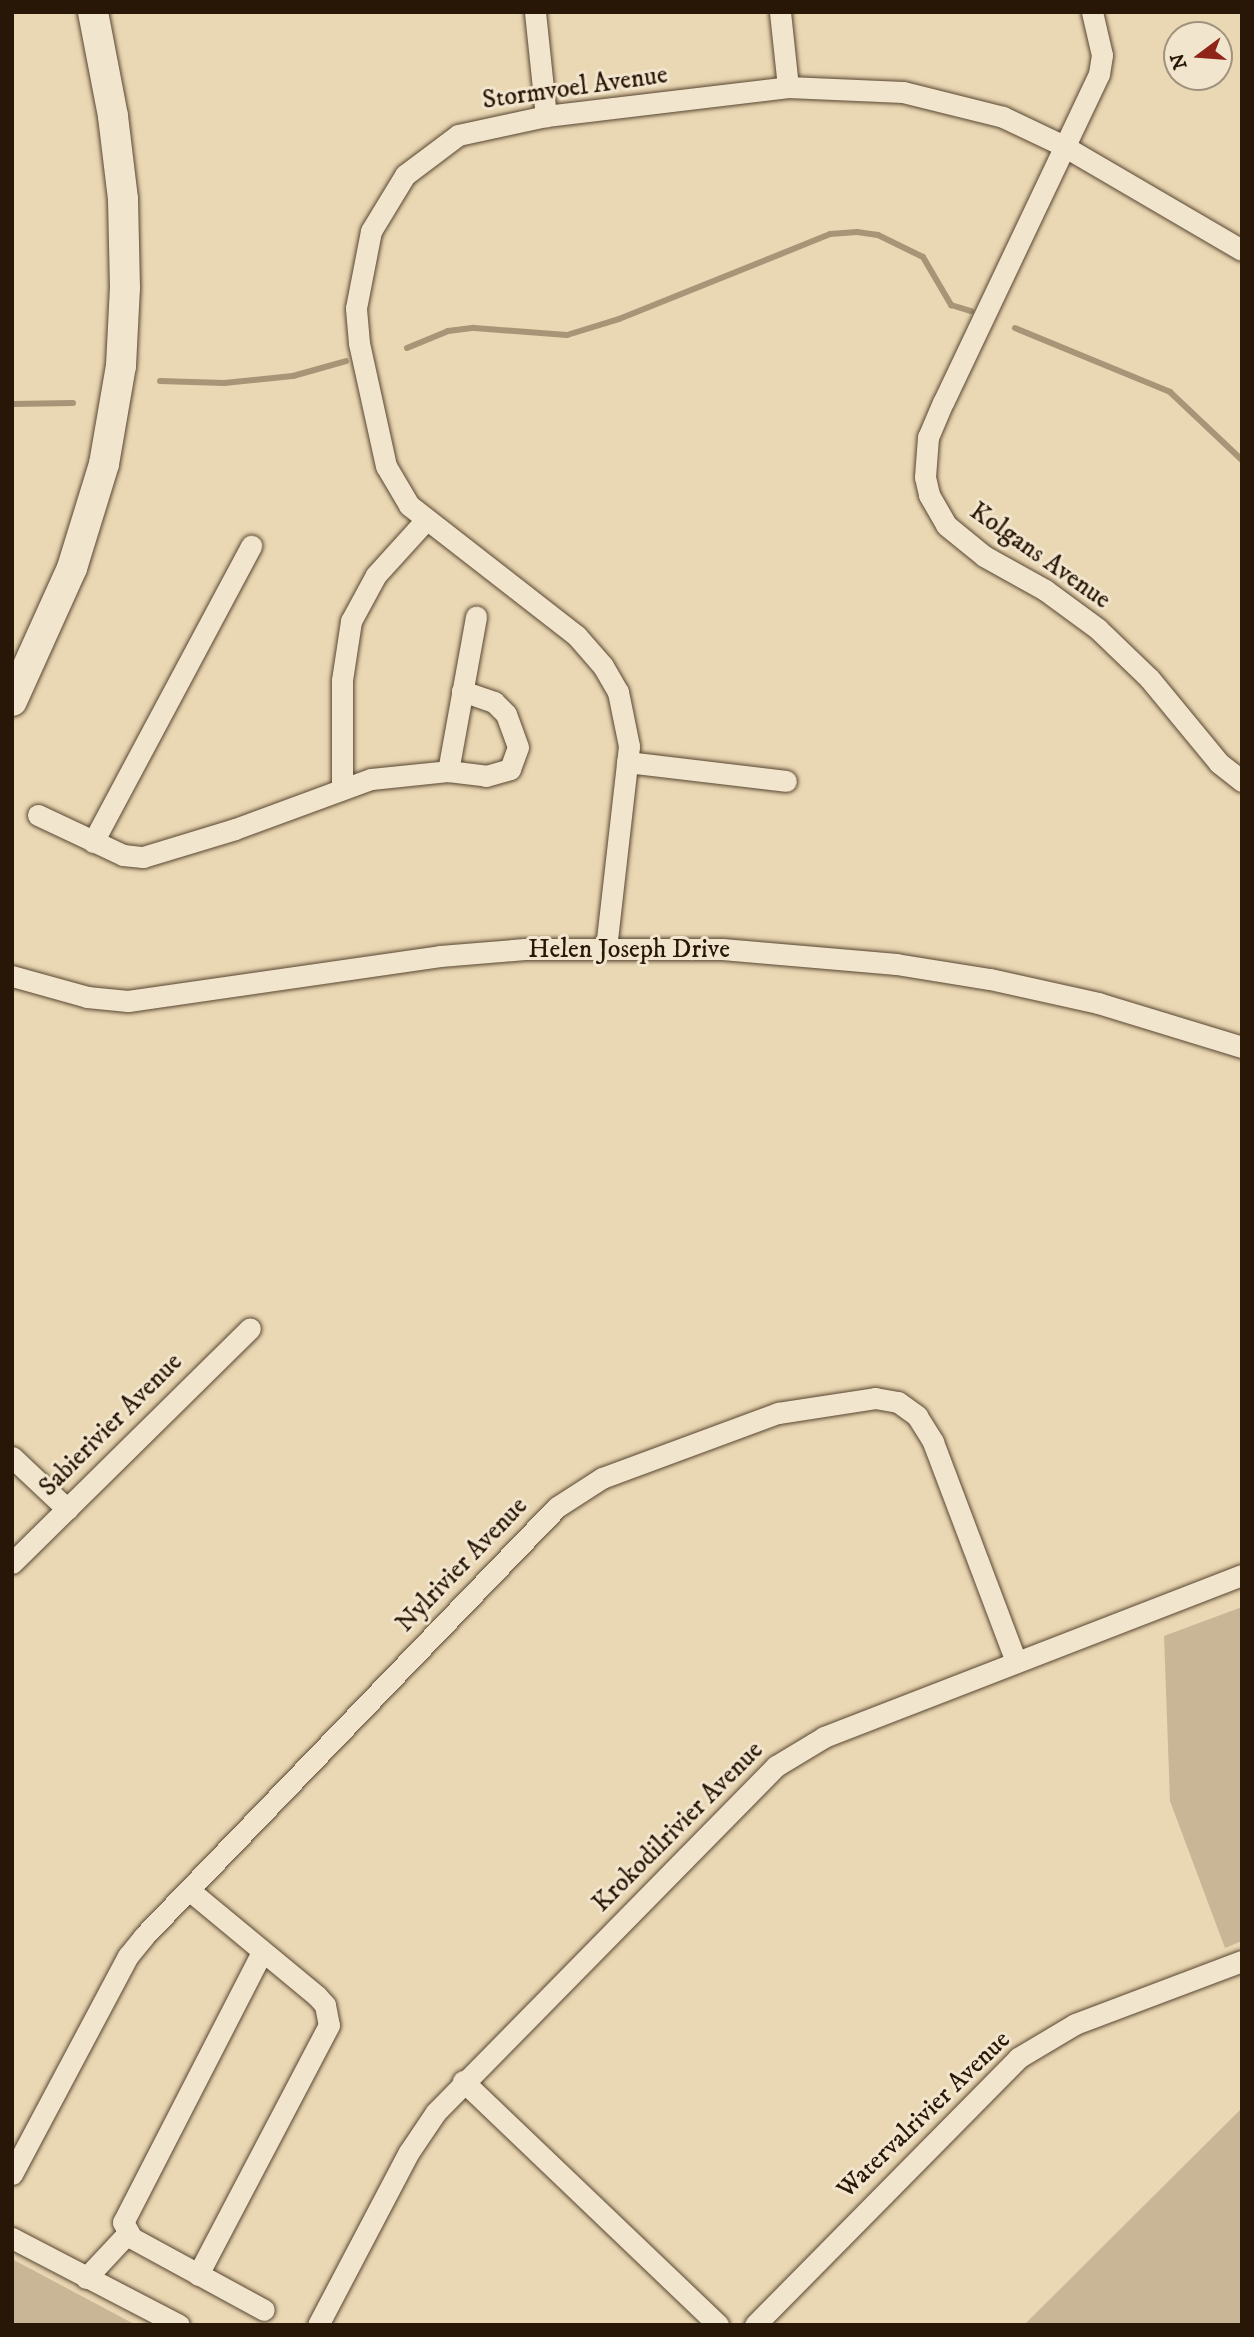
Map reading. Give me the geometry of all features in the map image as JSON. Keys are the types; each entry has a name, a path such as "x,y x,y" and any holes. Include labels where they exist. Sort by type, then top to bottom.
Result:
{"street":[{"path":"12,701 72,568 104,464 121,366 125,288 123,199 113,116 93,12"},
{"path":"536,12 546,116"},
{"path":"780,12 788,87"},
{"name":"Kolgans Avenue","path":"1092,12 1102,55 1099,74 1090,100 1062,145 928,437 924,456 929,495 946,525 959,536 1098,629 1166,697 1219,763 1242,781"},
{"name":"Stormvoel Avenue","path":"606,948 627,762 625,718 603,666 544,609 425,521 410,505 386,466 359,343 359,285 371,231 388,198 426,155 458,135 546,116 788,87 903,92 953,101 1003,117 1062,145 1242,250"},
{"path":"342,786 343,655 351,621 376,575 425,521"},
{"path":"93,842 251,546"},
{"path":"448,771 476,617"},
{"path":"38,815 122,855 160,853 342,786 394,775 448,771 501,774 517,761 515,730 506,714 494,702 462,691"},
{"path":"627,762 786,781"},
{"name":"Helen Joseph Drive","path":"12,976 76,995 128,1001 427,957 606,948 815,956 963,974 1098,1003 1242,1047"},
{"name":"Sabierivier Avenue","path":"12,1563 250,1328"},
{"name":"Nylrivier Avenue","path":"12,2174 128,1956 557,1507 622,1469 778,1413 875,1398 898,1402 918,1416 933,1443 1016,1662"},
{"path":"12,1457 67,1508"},
{"name":"Krokodilrivier Avenue","path":"318,2325 409,2152 463,2081 776,1766 824,1737 1242,1575"},
{"path":"189,1890 317,1996 325,2005 329,2025 198,2275"},
{"path":"262,1952 122,2222 127,2234 264,2310"},
{"name":"Watervalrivier Avenue","path":"755,2325 1018,2059 1075,2024 1242,1961"},
{"path":"463,2081 718,2325"},
{"path":"86,2278 127,2234"},
{"path":"12,2238 179,2325"}],"shaded area":[{"path":"1242,1607 1242,1941 1225,1948 1170,1801 1164,1636"},
{"path":"1242,2108 1242,2325 1024,2325"},
{"path":"12,2259 136,2325 12,2325"}],"waterway":[{"path":"407,348 448,331 474,328 567,335 619,319 830,234 857,232 878,235 923,257 951,305 971,311"},
{"path":"1015,328 1170,392 1242,460"},
{"path":"160,381 224,383 293,376 346,361"},
{"path":"12,404 73,403"}]}
